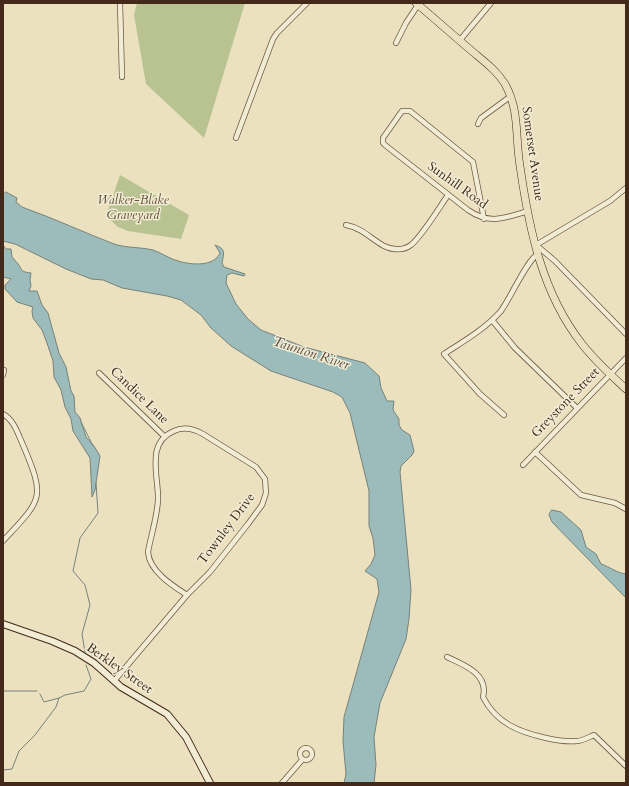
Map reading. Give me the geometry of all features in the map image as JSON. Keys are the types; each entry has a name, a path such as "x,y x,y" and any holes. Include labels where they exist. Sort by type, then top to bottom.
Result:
{"main road":[{"name":"Somerset Avenue","path":"417,4 497,73 511,96 516,115 519,163 528,211 546,280 558,309 582,344 626,389"},
{"name":"Berkley Street","path":"3,624 70,648 94,663 114,681 162,711 174,722 189,741 210,783"}],"street":[{"path":"120,3 122,77"},
{"path":"236,138 273,39 277,33 307,3"},
{"path":"460,40 491,3"},
{"path":"396,43 417,4"},
{"path":"478,124 481,118 511,96"},
{"name":"Sunhill Road","path":"484,219 473,162 410,111 406,110 401,112 383,141 385,146 468,210 484,219 497,220 528,211"},
{"path":"626,188 610,201 536,245 554,261 626,334"},
{"path":"346,225 360,229 388,248 404,248 414,242 448,195"},
{"path":"504,415 484,398 444,356 492,320 512,295 530,260 538,254"},
{"path":"492,320 512,345 577,408"},
{"name":"Greystone Street","path":"523,465 626,358"},
{"path":"3,375 4,370"},
{"name":"Candice Lane","path":"99,373 164,436"},
{"path":"3,414 9,418 15,427 34,469 37,487 36,500 33,508 3,542"},
{"name":"Townley Drive","path":"114,681 187,595 214,566 262,505 266,493 266,483 256,467 198,431 181,428 164,436"},
{"path":"164,436 155,454 158,502 148,557 159,574 187,595"},
{"path":"535,452 581,495 615,503 626,509"},
{"path":"447,657 470,667 477,673 484,692 483,697 485,702 495,715 508,726 525,733 558,740 577,742 594,735 626,766"},
{"path":"282,783 302,760"}],"green space":[{"path":"137,3 245,3 204,138 146,84 134,15"},
{"name":"Walker-Blake Graveyard","path":"120,175 189,215 181,239 128,231 118,227 106,216"}],"water":[{"name":"Taunton River","path":"6,192 17,198 16,202 22,207 114,244 153,250 172,259 183,262 202,264 213,261 220,253 215,245 223,250 222,263 224,267 245,274 244,276 232,273 227,275 226,283 236,304 248,319 261,330 304,347 365,363 379,376 381,388 387,401 394,401 393,410 399,419 399,425 402,430 410,435 414,451 401,466 400,472 411,590 409,619 406,639 380,703 374,737 376,765 374,783 344,783 346,774 343,741 344,717 379,592 377,579 365,571 371,564 375,555 373,538 369,526 369,491 350,413 342,397 333,392 271,371 231,346 211,328 201,315 181,300 122,288 103,280 91,279 66,269 15,244 3,241 3,195"},
{"path":"3,245 6,249 11,249 12,257 22,270 31,273 31,286 29,291 37,291 42,305 48,313 59,353 66,367 71,391 74,396 75,412 80,418 86,437 100,456 95,490 92,497 90,458 73,431 71,419 65,407 61,390 54,377 53,361 47,343 42,330 33,318 33,307 17,302 5,289 5,285 11,279 3,277"},
{"path":"552,510 561,512 581,530 586,547 596,554 601,564 626,574 626,598 552,522 549,515"}],"waterway":[{"path":"81,422 93,446"},
{"path":"85,652 82,634 90,605 85,585 73,571 80,538 98,513 96,483"},
{"path":"3,770 12,769 19,751 35,735 56,707 59,698 65,695 84,691 91,679 86,665"},
{"path":"3,691 37,691"},
{"path":"40,694 44,702 59,698"}]}
